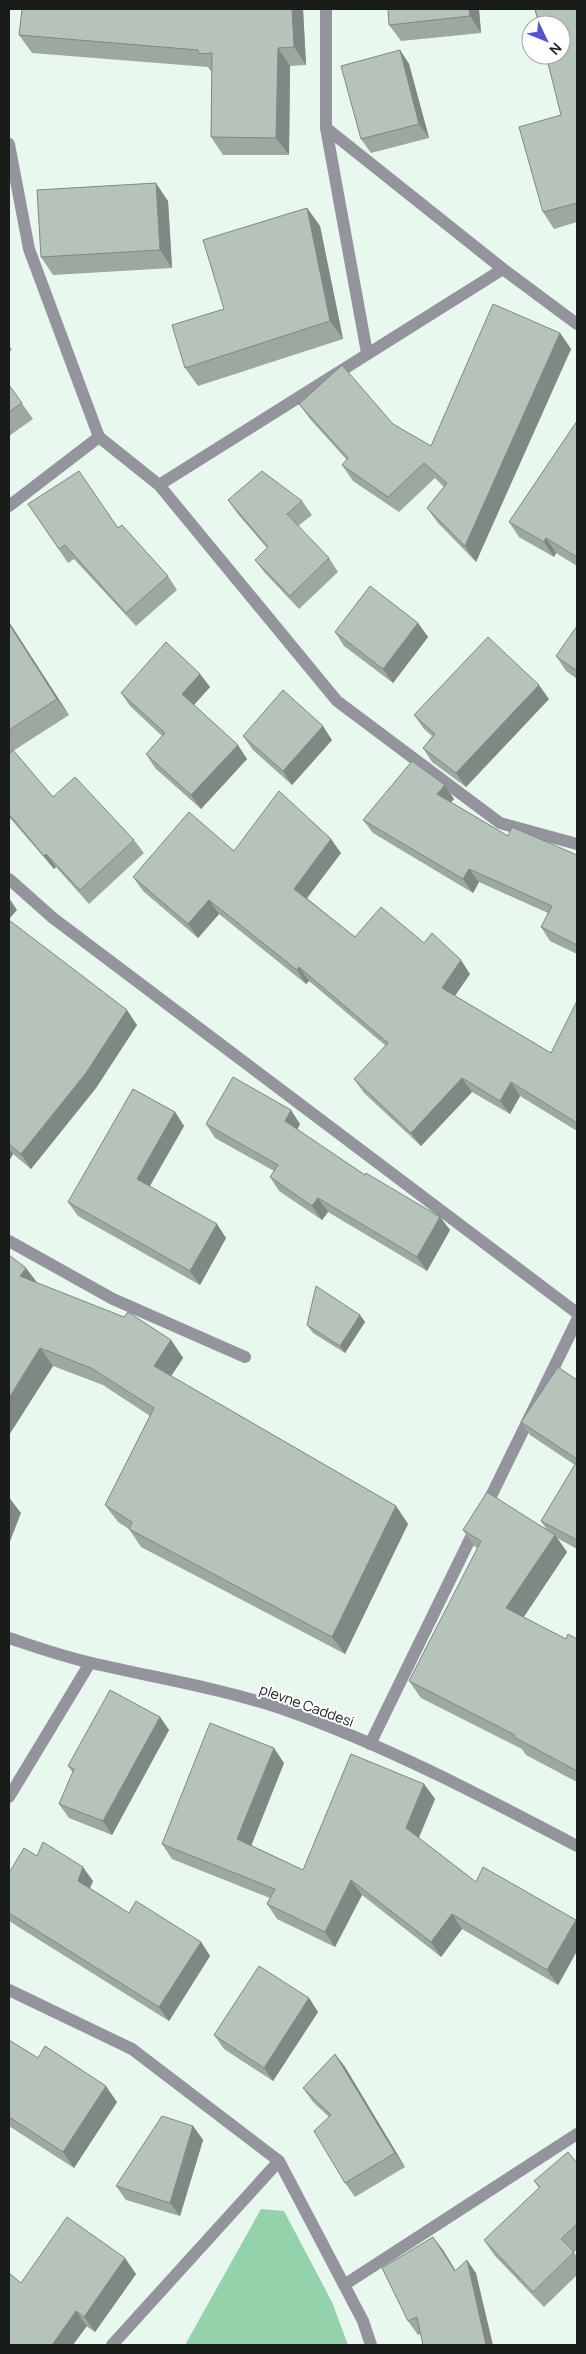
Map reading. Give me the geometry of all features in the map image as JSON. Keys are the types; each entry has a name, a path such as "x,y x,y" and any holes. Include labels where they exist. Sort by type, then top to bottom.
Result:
{"street":[{"path":"326,9 326,128 367,354"},
{"path":"326,128 503,269 577,324"},
{"path":"9,144 29,249 99,438 159,485 337,701 500,824 577,844"},
{"path":"159,485 503,269"},
{"path":"9,506 99,438"},
{"path":"9,879 52,918 577,1314"},
{"path":"9,1241 113,1299 245,1357"},
{"path":"370,1744 577,1320"},
{"name":"plevne Caddesi","path":"9,1638 90,1663 172,1679 236,1695 283,1710 370,1744 473,1791 577,1846"},
{"path":"9,1797 90,1663"},
{"path":"9,1990 132,2049 279,2161 363,2321 371,2345"},
{"path":"344,2285 577,2134"},
{"path":"112,2345 279,2161"}],"green space":[{"path":"261,2209 284,2211 332,2302 348,2345 185,2345"}],"building":[{"path":"22,9 292,9 294,47 278,48 276,138 211,137 212,53 199,54 198,50 19,35"},
{"path":"388,9 469,9 470,16 389,25"},
{"path":"535,9 577,9 577,203 543,212 519,127 561,115 548,65 571,65 571,15 536,15"},
{"path":"400,50 419,124 361,139 341,66"},
{"path":"156,183 160,250 41,257 37,190"},
{"path":"307,208 330,321 185,368 172,325 224,309 203,240"},
{"path":"493,304 560,333 465,546 427,508 447,483 424,463 388,497 342,465 348,458 299,404 342,365 393,424 431,446"},
{"path":"9,385 22,403 9,412"},
{"path":"577,421 577,557 546,538 544,542 509,522"},
{"path":"79,471 118,528 122,525 168,576 126,613 65,545 59,549 28,504"},
{"path":"262,471 302,501 287,514 329,558 290,596 255,560 268,547 228,500"},
{"path":"370,586 418,623 383,669 335,632"},
{"path":"9,624 57,699 9,730"},
{"path":"577,626 577,671 556,656"},
{"path":"488,637 539,685 456,773 423,748 435,734 414,715"},
{"path":"166,642 200,674 182,694 238,745 191,795 146,754 165,733 121,693"},
{"path":"283,690 323,726 283,771 243,736"},
{"path":"13,750 53,797 75,777 134,840 80,890 46,854 44,856 9,814 9,754"},
{"path":"412,761 445,785 437,794 508,836 512,827 577,855 577,945 541,927 552,906 469,869 463,879 363,820"},
{"path":"279,791 331,839 294,889 355,937 381,907 424,943 432,933 461,960 442,988 551,1053 577,1001 577,1123 511,1082 500,1101 462,1078 411,1133 354,1079 388,1043 299,967 297,970 209,900 188,924 133,877 189,812 234,851"},
{"path":"9,920 127,1010 86,1073 21,1154 9,1144"},
{"path":"233,1077 291,1110 285,1121 365,1175 366,1173 440,1217 417,1257 318,1198 312,1206 270,1177 278,1165 206,1124"},
{"path":"133,1089 175,1112 137,1179 217,1224 190,1271 68,1202"},
{"path":"9,1255 26,1268 20,1276 124,1317 128,1312 171,1340 154,1366 396,1506 332,1637 129,1529 132,1522 105,1505 154,1408 91,1368 40,1348 9,1398"},
{"path":"316,1286 360,1315 340,1346 307,1325"},
{"path":"558,1367 577,1380 577,1459 521,1422"},
{"path":"577,1461 577,1540 541,1521"},
{"path":"487,1492 555,1535 506,1608 566,1639 568,1634 577,1639 577,1771 514,1737 515,1735 409,1681 481,1541 463,1530"},
{"path":"110,1690 160,1717 103,1821 59,1804 74,1769 68,1766"},
{"path":"210,1723 274,1748 237,1839 303,1870 351,1754 424,1784 406,1828 476,1882 483,1867 576,1920 547,1970 452,1914 431,1942 351,1880 325,1932 267,1904 275,1889 162,1844"},
{"path":"43,1842 83,1867 78,1881 129,1913 136,1901 201,1942 159,2007 9,1913 9,1873 24,1848 37,1856"},
{"path":"259,1966 309,1998 264,2068 214,2035"},
{"path":"9,2040 38,2058 45,2046 106,2086 63,2152 9,2117"},
{"path":"335,2054 395,2153 345,2183 314,2131 331,2115 303,2088"},
{"path":"162,2116 193,2126 170,2203 116,2186"},
{"path":"568,2152 577,2163 577,2224 561,2239 574,2252 533,2292 484,2240 540,2187 534,2181"},
{"path":"67,2217 125,2258 84,2317 76,2311 52,2345 9,2345 9,2273 21,2283"},
{"path":"433,2237 455,2271 467,2260 486,2345 423,2345 417,2317 408,2321 382,2268"}]}
